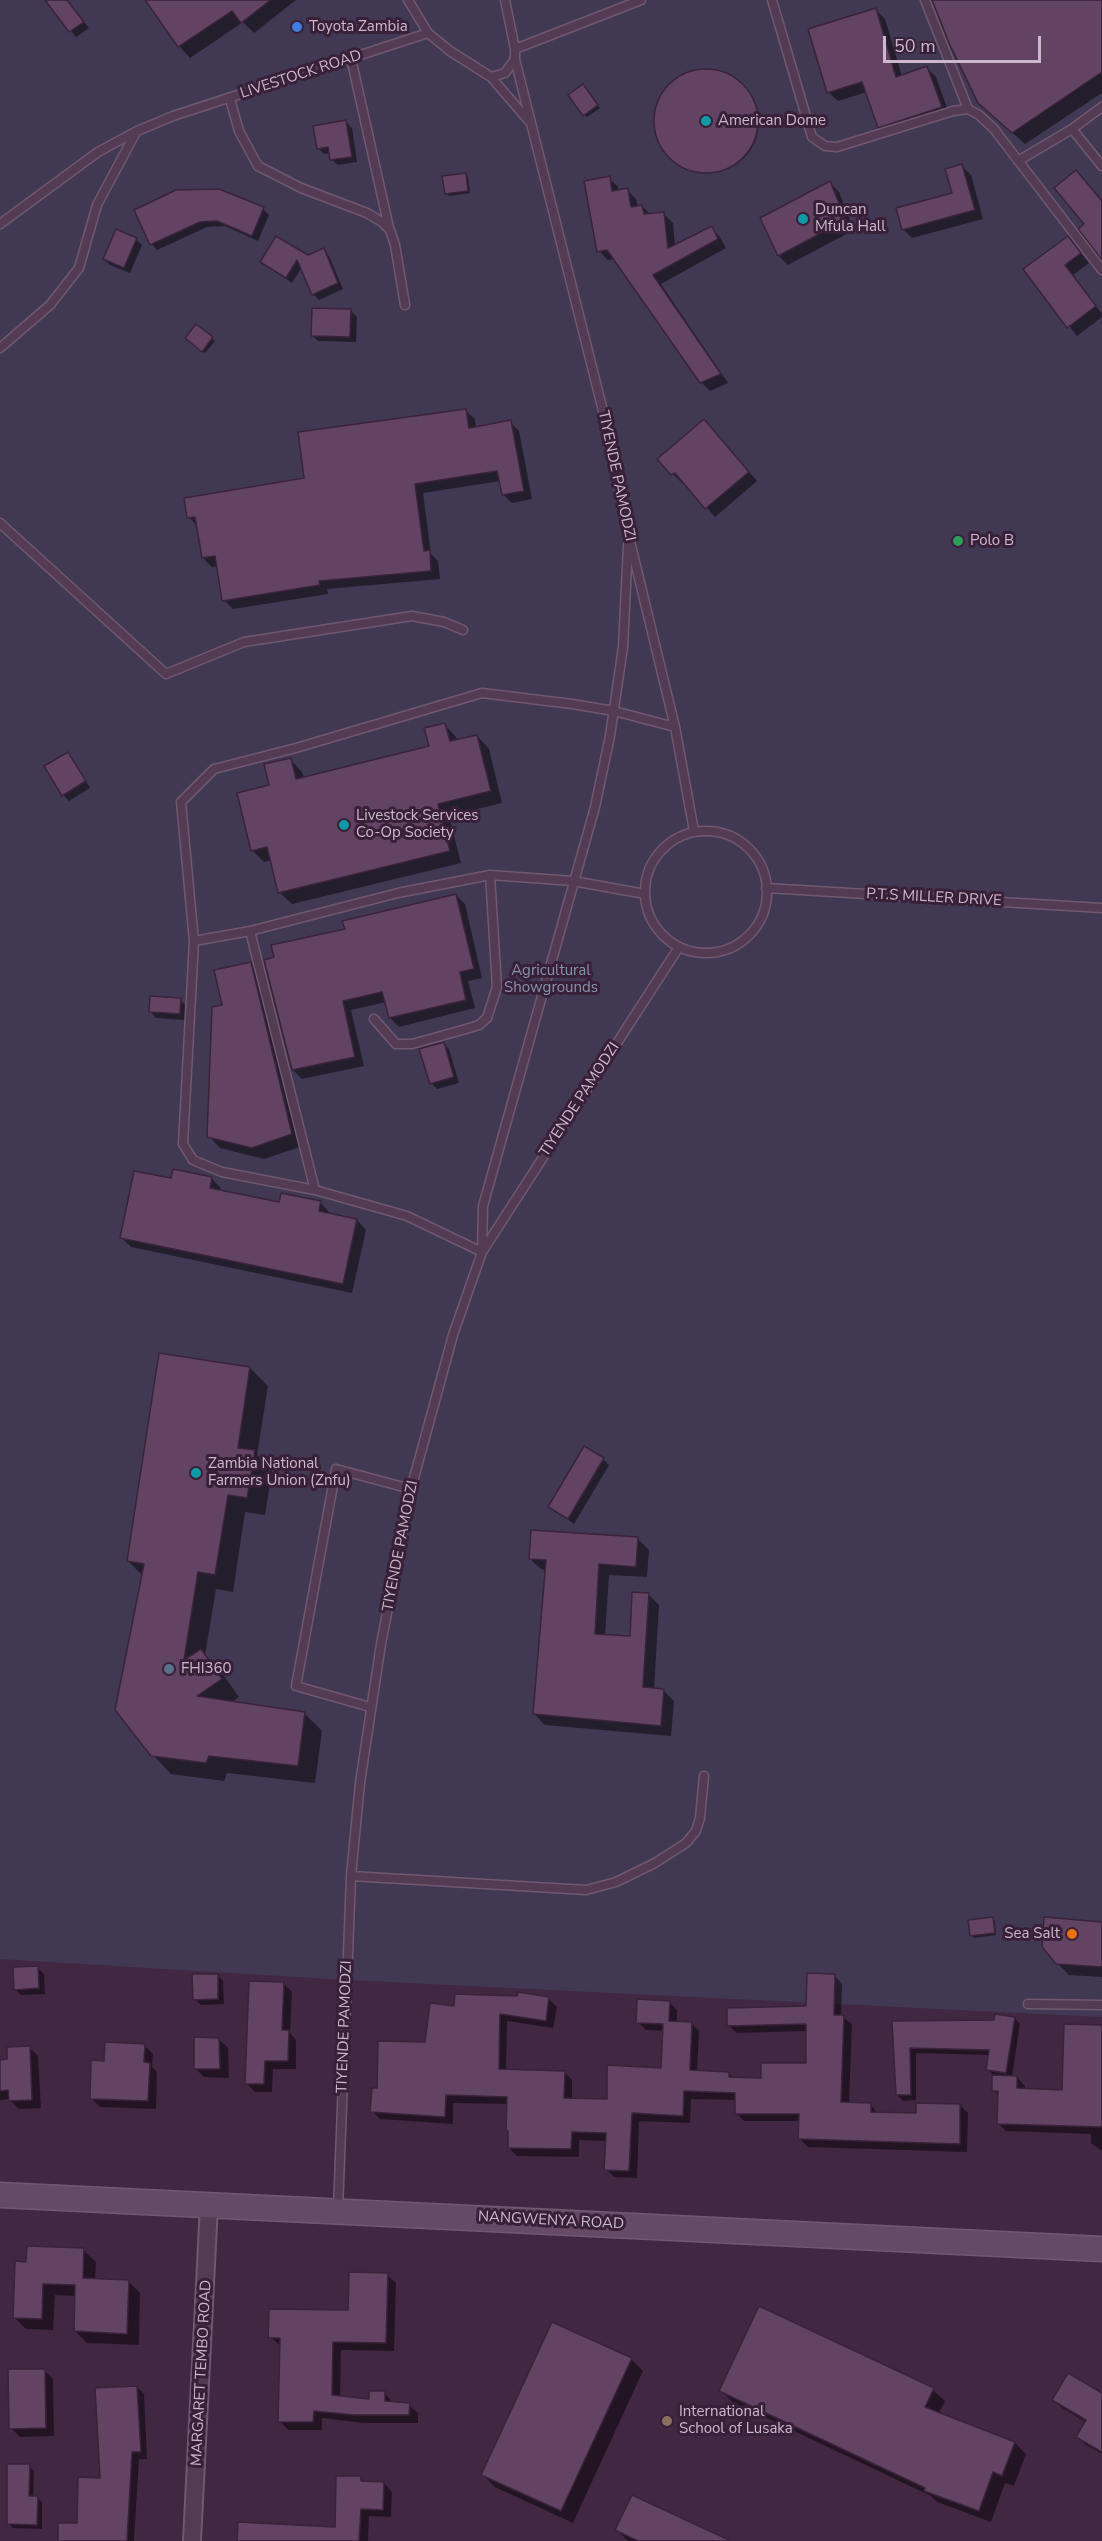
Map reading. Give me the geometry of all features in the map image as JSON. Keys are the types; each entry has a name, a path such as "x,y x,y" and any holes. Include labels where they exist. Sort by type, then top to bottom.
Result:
{"main road":[{"name":"NANGWENYA ROAD","path":"0,2194 1102,2249"}],"street":[{"name":"MARGARET TEMBO ROAD","path":"192,2541 209,2205"}],"lane":[{"name":"TIYENDE PAMODZI","path":"408,0 428,33 450,51 491,76 530,122"},
{"name":"TIYENDE PAMODZI","path":"505,0 515,59 530,122 610,439 628,533 675,727 694,831"},
{"path":"515,49 641,0"},
{"path":"772,0 812,137 825,146 837,147 953,111 968,109 979,115 994,129 1102,270"},
{"path":"925,0 968,109"},
{"name":"LIVESTOCK ROAD","path":"0,224 98,152 136,131 173,116 428,33"},
{"path":"351,58 395,245 405,305"},
{"path":"491,76 505,73 515,59"},
{"path":"230,99 239,131 258,166 301,188 367,213 390,230"},
{"path":"1018,161 1072,129 1102,107"},
{"path":"1072,129 1102,166"},
{"path":"0,348 50,305 79,268 98,205 136,131"},
{"path":"0,523 166,674 244,642 412,616 444,622 464,630"},
{"path":"628,533 623,647 614,711 595,807 483,1206 482,1252 407,1216 315,1190 222,1172 193,1160 183,1144 194,941 181,802 214,769 296,748 482,693 614,711 675,727"},
{"path":"694,831 719,831 742,843 752,852 759,864 766,888 766,901 758,925 740,943 717,952 698,952 680,947 668,940 655,925 647,907 645,894 647,880 659,855 669,843 694,831"},
{"path":"194,941 250,931 398,893 490,875 573,881 645,894"},
{"path":"375,1019 396,1044 412,1044 479,1025 487,1018 498,987 490,875"},
{"name":"P.T.S MILLER DRIVE","path":"766,888 1102,908"},
{"path":"250,931 315,1190"},
{"name":"TIYENDE PAMODZI","path":"338,2210 351,1876 360,1783 370,1707 411,1489 453,1335 482,1252 680,947"},
{"path":"370,1707 296,1686 336,1469 411,1489"},
{"path":"351,1876 586,1890 616,1882 655,1863 686,1843 696,1831 700,1818 704,1776"},
{"path":"1028,2004 1102,2005"}],"green space":[{"name":"Agricultural Showgrounds","path":"0,0 1102,0 1102,2017 347,1980 0,1959"}],"building":[{"path":"45,0 67,0 84,22 69,32"},
{"path":"145,0 271,0 241,23 232,11 178,47"},
{"path":"932,0 1102,0 1102,72 1012,133 978,103 949,43"},
{"path":"876,8 896,77 927,66 942,107 878,128 862,82 827,93 808,29"},
{"name":"American Dome","path":"706,69 726,73 743,84 754,101 758,121 754,141 743,158 726,169 706,173 686,169 669,158 658,141 654,121 658,101 669,84 686,73"},
{"path":"583,84 598,105 583,116 568,95"},
{"path":"346,120 352,157 330,160 328,147 317,149 313,126"},
{"path":"962,164 975,210 902,230 896,208 952,193 945,169"},
{"path":"1076,170 1102,201 1102,260 1078,229 1084,224 1054,188"},
{"path":"466,173 468,191 445,194 442,176"},
{"path":"610,176 612,191 628,188 631,207 642,205 644,214 664,212 668,248 712,226 718,239 653,275 721,374 700,383 607,250 597,252 584,181"},
{"name":"Duncan Mfula Hall","path":"830,181 846,220 778,256 760,218"},
{"path":"219,189 264,207 252,236 217,221 200,222 150,245 134,210 176,190"},
{"path":"116,229 137,238 124,268 103,259"},
{"path":"276,236 308,255 324,248 338,283 312,295 297,260 286,278 260,262"},
{"path":"1068,236 1081,253 1065,265 1096,306 1067,328 1023,269"},
{"path":"312,308 351,309 350,337 311,336"},
{"path":"196,324 213,337 202,352 185,338"},
{"path":"466,409 469,428 511,420 524,491 502,495 497,471 415,484 424,551 430,550 431,571 319,581 320,585 222,601 215,556 202,558 195,517 187,518 184,498 304,478 298,432"},
{"path":"704,419 749,472 705,509 675,473 671,475 657,459"},
{"name":"Livestock Services Co-Op Society","path":"445,723 450,741 477,735 491,791 438,804 450,851 278,893 267,847 251,851 237,793 269,785 264,764 291,758 296,779 429,746 424,728"},
{"path":"68,752 86,781 62,796 44,766"},
{"path":"456,894 474,969 460,972 466,1000 389,1018 382,992 343,1001 355,1057 292,1070 264,960 274,957 271,945 345,929 342,921"},
{"path":"251,962 292,1134 252,1148 207,1137 212,1007 222,1005 214,970"},
{"path":"150,996 181,998 180,1014 149,1012"},
{"path":"444,1042 454,1077 430,1084 419,1049"},
{"path":"173,1169 212,1177 210,1188 279,1202 281,1193 321,1201 319,1211 357,1219 343,1284 120,1238 134,1171 171,1178"},
{"path":"159,1353 250,1367 238,1448 255,1450 247,1498 228,1495 215,1575 198,1572 184,1660 201,1649 222,1679 197,1696 305,1712 298,1766 209,1756 206,1763 151,1756 115,1710 144,1564 127,1561"},
{"path":"584,1446 604,1458 568,1519 548,1507"},
{"path":"531,1530 638,1537 636,1567 599,1564 595,1634 630,1636 632,1592 649,1593 643,1687 664,1689 661,1726 533,1714 546,1560 529,1559"},
{"path":"993,1917 995,1933 970,1936 968,1920"},
{"name":"Sea Salt","path":"1044,1917 1102,1922 1102,1967 1056,1964 1042,1947"},
{"path":"38,1966 39,1988 14,1990 13,1967"},
{"path":"807,1973 835,1974 834,2015 844,2015 841,2102 871,2103 871,2112 916,2113 916,2103 960,2104 960,2144 798,2139 799,2114 735,2114 735,2093 684,2091 683,2116 632,2113 629,2171 604,2170 606,2133 572,2132 571,2149 508,2148 507,2097 446,2095 445,2117 370,2112 372,2088 377,2088 378,2041 425,2042 430,2003 454,2006 455,1994 517,1996 518,1992 549,1997 546,2021 500,2014 499,2069 565,2071 564,2098 607,2099 607,2065 661,2068 663,2024 636,2023 637,1999 670,2001 669,2021 692,2022 690,2070 729,2072 729,2077 761,2078 761,2063 806,2063 806,2024 727,2026 727,2008 806,2006"},
{"path":"192,1974 218,1974 218,1999 193,2000"},
{"path":"249,1981 284,1982 282,2030 289,2030 288,2061 265,2061 264,2084 245,2084"},
{"path":"995,2014 1015,2017 1006,2073 986,2070 989,2050 910,2048 911,2095 896,2095 892,2021 994,2020"},
{"path":"1064,2024 1102,2025 1102,2127 997,2124 998,2091 992,2091 992,2075 1017,2076 1017,2088 1062,2090"},
{"path":"194,2037 219,2038 220,2069 194,2069"},
{"path":"105,2042 145,2044 144,2062 150,2063 148,2101 90,2099 91,2060 104,2061"},
{"path":"30,2046 32,2100 9,2101 8,2090 0,2091 0,2060 7,2059 7,2047"},
{"path":"27,2246 84,2248 83,2278 129,2280 127,2334 74,2331 75,2285 43,2284 42,2319 13,2318 15,2261 26,2262"},
{"path":"349,2272 388,2273 386,2343 333,2342 332,2395 369,2399 369,2391 385,2391 385,2401 410,2403 409,2415 354,2415 314,2411 313,2422 278,2422 280,2338 268,2338 269,2309 348,2310"},
{"path":"759,2306 934,2388 925,2407 1015,2442 1002,2476 993,2472 979,2511 924,2491 925,2488 719,2391"},
{"path":"552,2322 632,2358 561,2511 481,2475"},
{"path":"8,2369 45,2369 46,2428 9,2429"},
{"path":"1068,2373 1102,2393 1102,2452 1076,2437 1086,2420 1052,2400"},
{"path":"137,2386 141,2452 132,2452 127,2541 58,2541 58,2523 77,2523 78,2477 100,2478 95,2388"},
{"path":"7,2464 30,2464 29,2496 38,2496 37,2525 7,2524"},
{"path":"336,2476 361,2476 361,2481 384,2482 383,2510 361,2509 359,2541 237,2541 238,2522 335,2527"},
{"path":"632,2495 731,2541 638,2541 615,2530"}],"place":[{"name":"Toyota Zambia","path":"297,27"},
{"name":"American Dome","path":"706,121"},
{"name":"Duncan Mfula Hall","path":"803,219"},
{"name":"Polo B","path":"958,541"},
{"name":"Livestock Services Co-Op Society","path":"344,825"},
{"name":"Zambia National Farmers Union (Znfu)","path":"196,1473"},
{"name":"FHI360","path":"169,1669"},
{"name":"Sea Salt","path":"1072,1934"},
{"name":"International School of Lusaka","path":"667,2421"}]}
